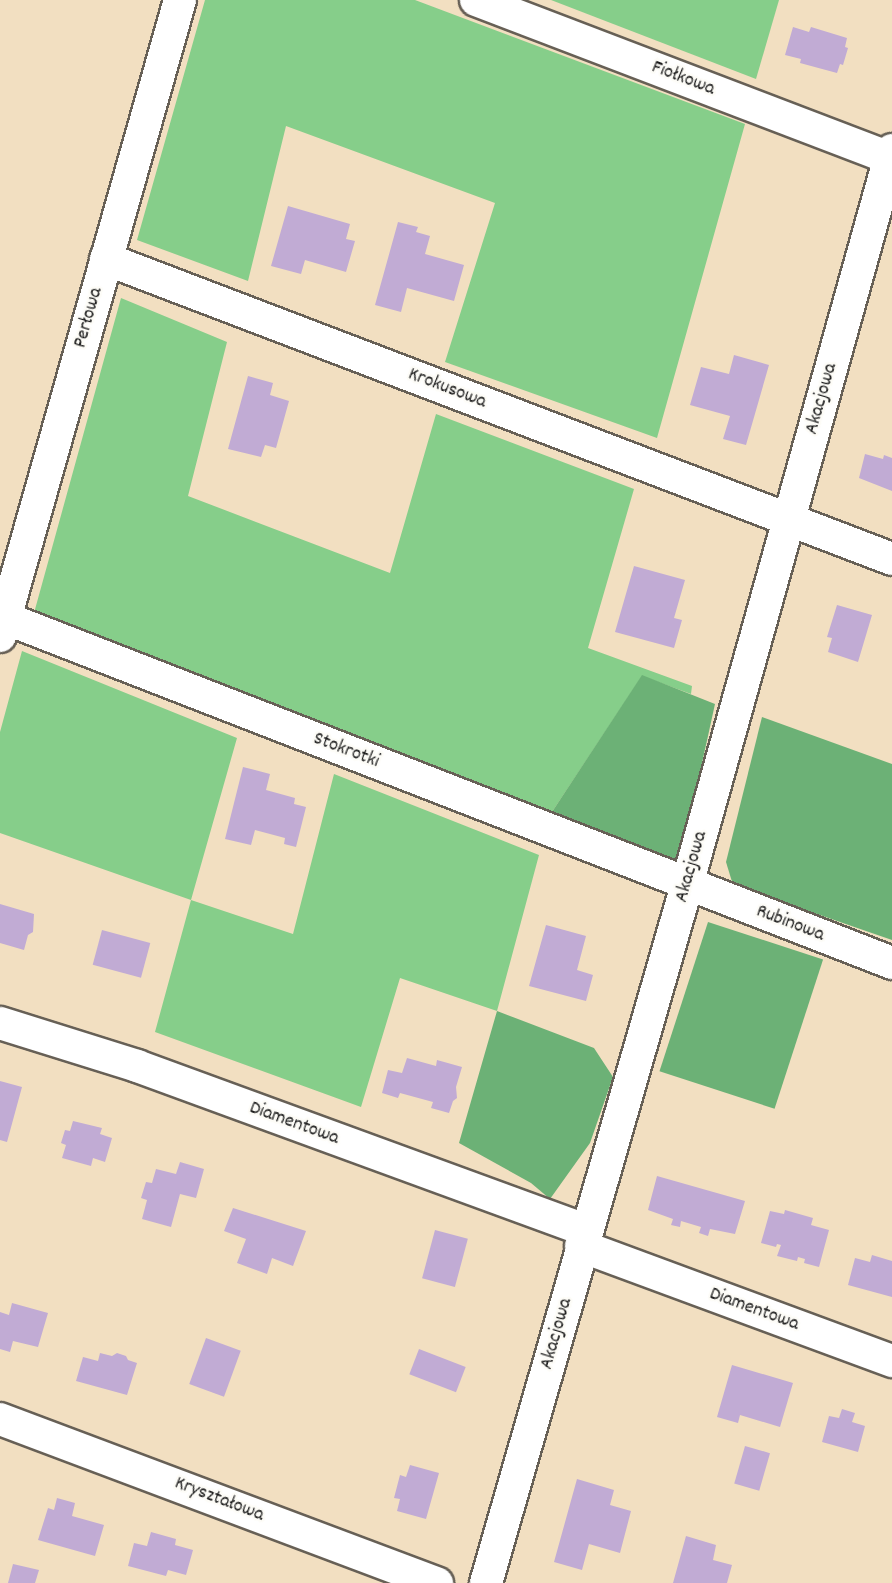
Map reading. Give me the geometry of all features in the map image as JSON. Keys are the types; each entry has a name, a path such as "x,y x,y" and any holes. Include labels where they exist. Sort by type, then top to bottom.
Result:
{"street":[{"name":"Perłowa","path":"2,627 180,0"},
{"name":"Fiołkowa","path":"476,0 891,155"},
{"name":"Akacjowa","path":"486,1583 687,885 891,155"},
{"name":"Krokusowa","path":"106,259 892,559"},
{"name":"Stokrotki","path":"2,627 687,885"},
{"name":"Rubinowa","path":"687,885 892,963"},
{"name":"Diamentowa","path":"0,1023 137,1066 584,1238 892,1361"},
{"name":"Kryształowa","path":"0,1419 437,1583"}],"green space":[{"path":"205,0 415,0 745,124 657,438 445,362 495,203 286,126 248,281 137,240"},
{"path":"551,0 779,0 756,79"},
{"path":"121,298 227,342 188,496 390,573 436,414 634,489 588,648 692,686 691,694 642,676 548,818 34,613"},
{"path":"22,651 237,738 191,900 0,833 0,732"},
{"path":"642,675 715,704 679,868 548,818"},
{"path":"762,717 892,764 892,940 733,885 726,862"},
{"path":"334,774 539,855 497,1011 400,978 361,1107 155,1032 191,900 293,934"},
{"path":"708,922 823,959 775,1109 659,1071"},
{"path":"497,1011 594,1048 613,1077 590,1143 550,1199 531,1183 459,1143"}],"building":[{"path":"793,27 809,32 811,27 847,38 845,47 848,48 843,65 840,64 837,73 800,63 801,59 785,55"},
{"path":"288,206 350,224 346,239 355,241 346,272 305,260 301,274 271,266"},
{"path":"398,222 418,227 416,232 430,236 425,254 464,265 454,301 407,288 401,312 375,305"},
{"path":"734,355 769,365 746,445 723,439 730,416 690,405 701,367 729,374"},
{"path":"248,376 273,383 270,395 289,401 276,448 265,445 261,457 228,449"},
{"path":"865,454 883,459 884,455 892,458 892,491 859,478"},
{"path":"634,566 685,580 674,618 682,620 674,648 615,632"},
{"path":"837,605 872,615 858,662 828,652 832,638 827,637"},
{"path":"243,767 270,774 266,790 295,798 294,804 306,807 296,847 284,844 285,838 255,830 251,845 225,839"},
{"path":"0,904 34,914 33,932 28,935 24,950 0,943"},
{"path":"546,925 586,936 577,970 593,975 586,1001 529,986"},
{"path":"102,930 150,943 141,978 93,965"},
{"path":"407,1058 436,1066 437,1060 462,1067 456,1087 457,1098 453,1101 449,1113 431,1108 433,1102 400,1093 398,1098 382,1093 388,1070 402,1073"},
{"path":"0,1081 22,1087 7,1142 0,1140"},
{"path":"73,1121 102,1128 100,1134 112,1138 105,1162 93,1158 91,1166 62,1158 66,1145 61,1143 65,1130 70,1131"},
{"path":"180,1162 204,1169 196,1198 180,1194 171,1227 142,1219 147,1200 141,1198 146,1182 152,1183 156,1169 176,1174"},
{"path":"657,1176 745,1201 735,1234 710,1229 708,1236 699,1233 701,1227 681,1221 680,1227 671,1225 673,1219 648,1210"},
{"path":"233,1208 306,1231 293,1266 272,1258 267,1274 237,1263 246,1239 224,1231"},
{"path":"785,1210 813,1218 811,1225 829,1230 819,1267 804,1263 805,1259 798,1257 797,1261 777,1256 781,1245 777,1244 776,1247 761,1243 770,1211 784,1214"},
{"path":"435,1230 468,1239 455,1287 422,1278"},
{"path":"872,1255 892,1261 892,1297 848,1285 855,1258 870,1262"},
{"path":"12,1303 48,1313 38,1347 13,1341 10,1352 0,1349 0,1312 9,1315"},
{"path":"206,1338 241,1351 224,1397 189,1384"},
{"path":"419,1349 466,1367 456,1392 409,1374"},
{"path":"100,1353 112,1356 117,1353 137,1363 127,1395 76,1381 83,1357 98,1361"},
{"path":"732,1365 793,1383 780,1427 740,1415 738,1423 717,1417"},
{"path":"842,1409 855,1413 852,1422 865,1426 858,1452 822,1442 829,1416 839,1418"},
{"path":"745,1446 770,1453 759,1491 734,1483"},
{"path":"410,1465 439,1473 426,1519 397,1511 400,1499 394,1498 400,1475 406,1477"},
{"path":"577,1479 614,1490 610,1505 631,1511 620,1553 589,1544 582,1570 554,1562"},
{"path":"57,1498 75,1503 72,1516 104,1525 95,1556 38,1540 48,1508 54,1510"},
{"path":"151,1532 176,1539 175,1545 193,1550 186,1575 168,1570 166,1576 128,1566 134,1543 147,1546"},
{"path":"686,1536 716,1545 713,1560 732,1565 727,1583 673,1583"},
{"path":"13,1564 39,1570 35,1583 8,1583"}]}
